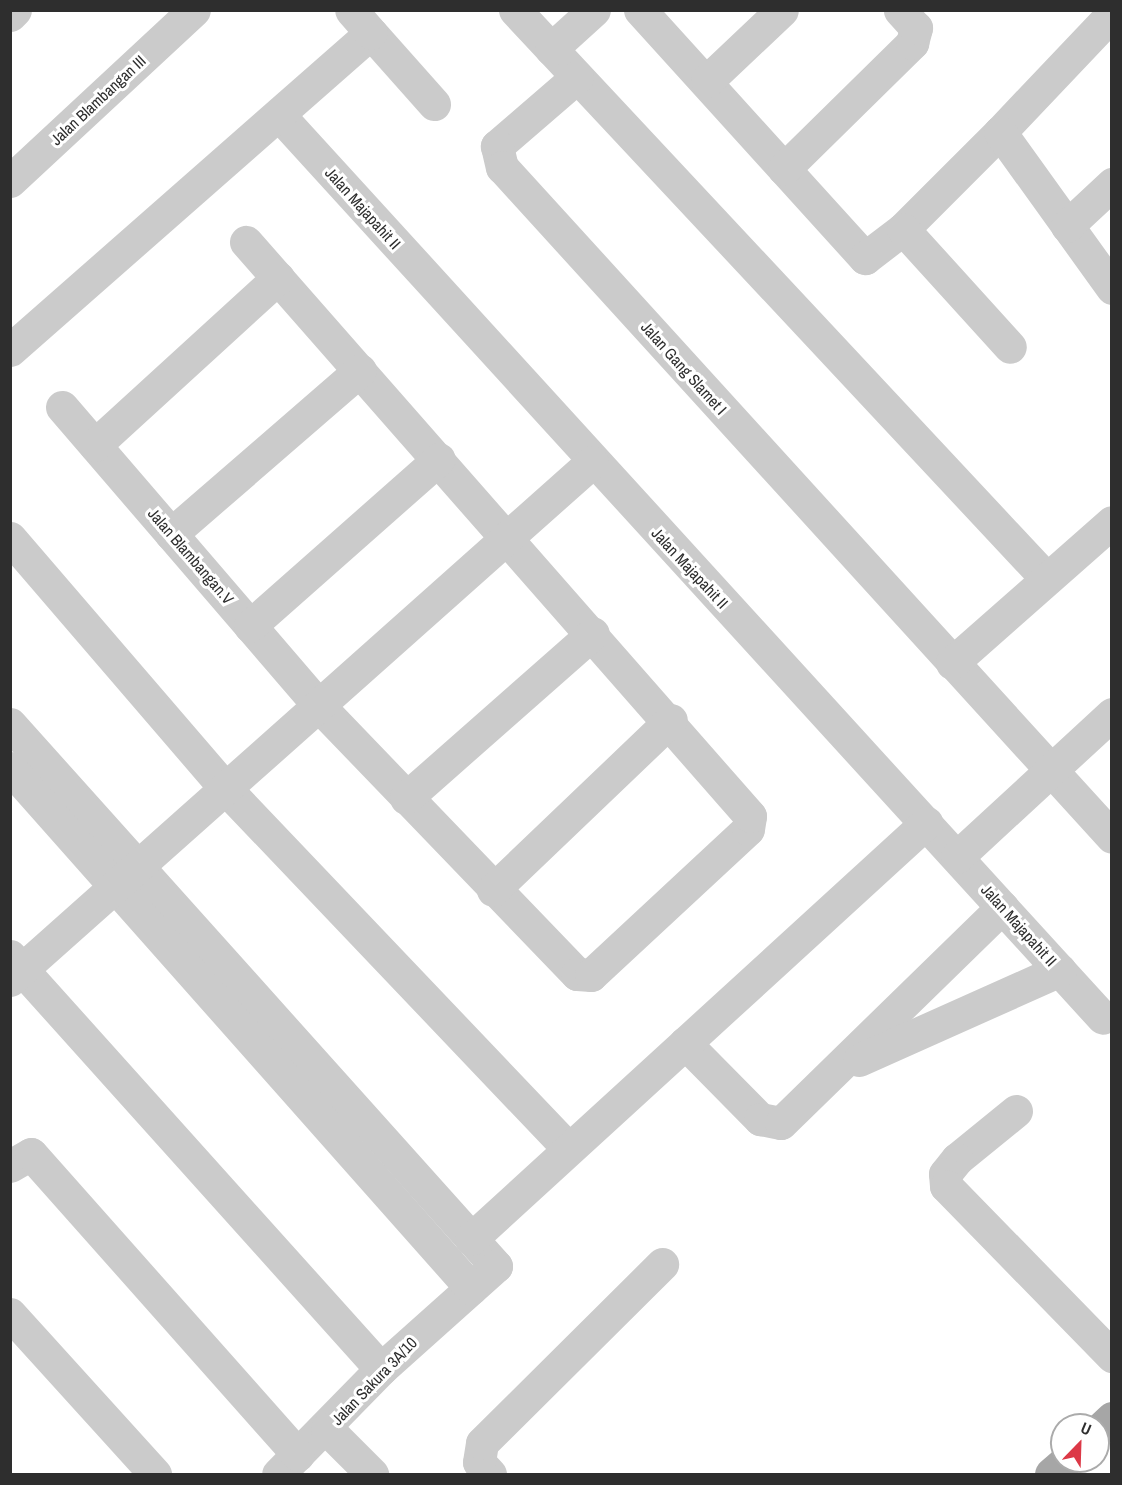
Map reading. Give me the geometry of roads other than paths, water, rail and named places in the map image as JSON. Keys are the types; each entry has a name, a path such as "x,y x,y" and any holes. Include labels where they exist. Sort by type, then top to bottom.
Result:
{"street":[{"path":"10,15 15,10"},
{"path":"515,10 1046,578"},
{"path":"551,49 594,10"},
{"path":"640,10 707,81 865,258 903,229 1000,132 1112,14"},
{"path":"707,81 782,10"},
{"path":"784,169 912,43 916,28 900,10"},
{"name":"Jalan Blambangan III","path":"10,181 186,13"},
{"path":"10,350 279,115 361,22 434,104"},
{"name":"Jalan Gang Slamet I","path":"577,77 497,146 502,167 1050,773 1112,837"},
{"name":"Jalan Majapahit II","path":"279,115 592,462 1103,1017"},
{"path":"1000,132 1112,288"},
{"path":"1067,226 1112,184"},
{"path":"903,229 1010,347"},
{"path":"246,242 671,720 493,891"},
{"path":"95,445 278,278"},
{"path":"171,534 360,370"},
{"name":"Jalan Blambangan.V","path":"62,407 319,706 493,891 576,974 587,977 748,829 750,816 671,720"},
{"path":"250,626 439,459"},
{"path":"381,1369 14,968 128,878 592,462"},
{"path":"952,663 1112,522"},
{"path":"10,538 226,789 569,1149"},
{"path":"406,798 593,633"},
{"path":"957,857 1112,714"},
{"path":"10,724 128,878 471,1288"},
{"path":"10,768 128,878 471,1239 926,823"},
{"path":"685,1043 770,1124 781,1123 840,1068 1002,907"},
{"path":"840,1068 1060,970"},
{"path":"928,981 956,1017"},
{"path":"1016,1111 957,1159 945,1174 946,1186 1112,1356"},
{"path":"10,1166 31,1154 288,1465"},
{"name":"Jalan Sakura 3A/10","path":"288,1465 327,1430 381,1369 496,1266 471,1239"},
{"path":"490,1474 479,1462 482,1443 662,1264"},
{"path":"10,1314 155,1474"},
{"path":"327,1430 372,1474"}]}
